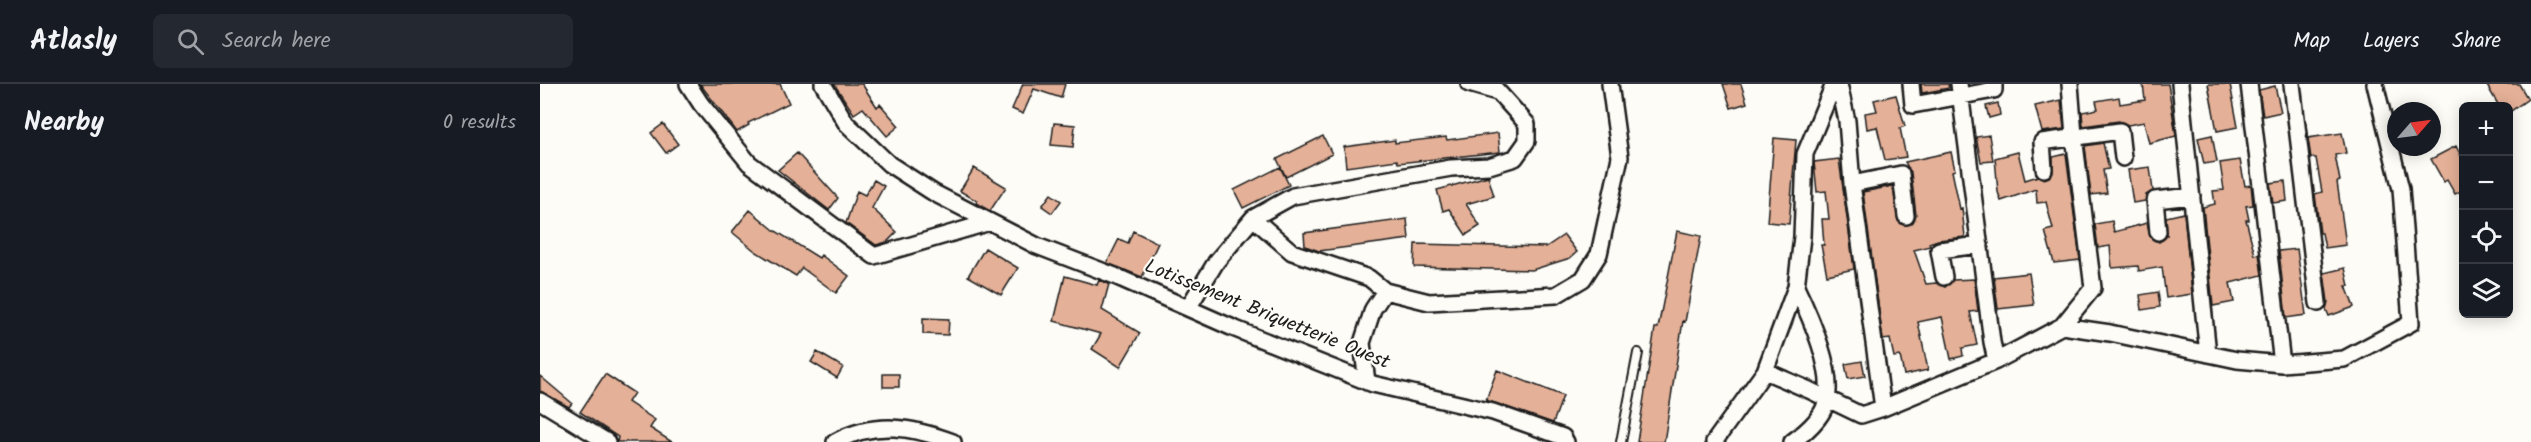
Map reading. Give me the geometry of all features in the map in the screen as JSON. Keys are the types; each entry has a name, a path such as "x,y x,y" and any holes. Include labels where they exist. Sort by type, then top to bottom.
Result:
{"street":[{"path":"688,84 701,104 749,163 874,255 990,222"},
{"name":"Lotissement Briquetterie Ouest","path":"823,84 846,123 889,164 934,193 1037,246 1115,276 1367,382 1492,412 1563,437 1566,442"},
{"path":"1188,308 1216,262 1253,218 1293,196 1451,168 1489,166 1515,158 1527,141 1527,124 1494,88 1469,84"},
{"path":"1253,218 1292,252 1369,278 1385,291 1429,302 1556,294 1583,279 1599,254 1620,157 1610,84"},
{"path":"1714,442 1765,371 1796,287 1802,237 1805,154 1834,84"},
{"path":"1839,84 1847,121 1852,184 1883,408"},
{"path":"1911,84 1913,105 1960,91 1994,90 1994,84"},
{"path":"1765,371 1861,415 1996,361 2062,326 2093,288 2074,136 2070,84"},
{"path":"2180,84 2208,354"},
{"path":"2249,84 2282,364"},
{"path":"2292,84 2318,303"},
{"path":"2062,326 2110,333 2237,360 2282,364 2344,359 2411,323 2401,189 2375,84"},
{"path":"1960,91 1996,361"},
{"path":"2044,169 2042,142 2074,136 2120,130 2123,158"},
{"path":"1852,184 1901,174 1906,216"},
{"path":"2158,232 2155,200 2192,196"},
{"path":"1944,277 1939,250 1980,245"},
{"path":"1792,442 1810,429 1827,400 1827,380 1815,328 1796,287"},
{"path":"1367,382 1362,343 1373,309 1385,291"},
{"path":"540,401 608,442"},
{"path":"837,441 865,429 888,426 909,428 953,442"}],"lane":[{"path":"1621,442 1638,353"}],"building":[{"path":"700,84 780,84 789,103 748,123 749,125 737,132"},
{"path":"834,84 862,84 877,107 880,104 899,126 887,136 863,108 854,114"},
{"path":"1023,84 1065,84 1061,98 1034,89 1023,114 1012,109"},
{"path":"1723,84 1741,84 1747,103 1731,108"},
{"path":"1921,84 1948,84 1949,88 1922,93"},
{"path":"2143,84 2168,84 2176,136 2149,143 2144,122 2128,125 2119,121 2083,126 2082,112 2098,109 2096,101 2119,97 2120,104 2145,100"},
{"path":"2208,84 2230,84 2238,127 2217,131"},
{"path":"2486,84 2519,84 2528,99 2513,110 2513,102 2497,102"},
{"path":"2275,86 2281,112 2263,116 2259,90"},
{"path":"1896,95 1905,126 1900,128 1906,157 1885,160 1877,127 1867,129 1865,113 1877,111 1874,100"},
{"path":"2061,100 2064,129 2042,132 2035,106"},
{"path":"1998,103 2000,115 1989,118 1986,106"},
{"path":"1054,123 1075,125 1073,147 1051,145"},
{"path":"663,124 678,144 666,153 651,133"},
{"path":"1498,133 1500,152 1398,163 1397,160 1346,167 1344,147 1395,140 1395,143 1446,137 1447,140"},
{"path":"2342,133 2346,153 2335,155 2340,181 2337,182 2346,245 2325,248 2322,233 2320,233 2315,194 2322,192 2316,158 2311,158 2308,138"},
{"path":"1989,135 1993,161 1981,162 1976,137"},
{"path":"2212,135 2217,162 2204,164 2198,138"},
{"path":"1323,136 1332,154 1286,177 1277,159"},
{"path":"1774,138 1796,140 1789,224 1767,222"},
{"path":"2103,143 2109,169 2103,170 2107,193 2091,195 2085,146"},
{"path":"2456,146 2459,152 2459,192 2455,194 2447,180 2444,182 2431,159 2441,156 2441,154"},
{"path":"1951,152 1955,170 1952,171 1960,209 1962,208 1965,237 1938,240 1929,243 1930,246 1914,250 1926,284 1936,283 1945,287 1953,280 1974,279 1978,311 1970,312 1977,345 1962,348 1963,356 1951,359 1942,317 1918,322 1928,370 1904,375 1900,356 1894,357 1890,339 1883,340 1863,192 1893,186 1898,221 1903,225 1911,224 1916,215 1911,173 1905,162"},
{"path":"2018,152 2025,180 2038,176 2044,179 2049,177 2053,173 2053,157 2066,154 2080,260 2054,263 2045,231 2053,229 2046,202 2037,203 2036,189 2001,201 1995,158"},
{"path":"797,153 838,198 829,210 778,170"},
{"path":"1839,159 1854,269 1827,275 1821,245 1824,245 1822,219 1829,219 1826,191 1817,192 1814,162"},
{"path":"2240,160 2245,186 2251,185 2253,205 2246,206 2249,220 2246,220 2255,255 2259,254 2262,275 2230,283 2234,302 2213,306 2203,207 2215,204 2213,191 2224,190 2220,163"},
{"path":"1280,167 1289,185 1243,208 1234,190"},
{"path":"2150,167 2153,191 2146,195 2145,201 2133,203 2128,170"},
{"path":"974,168 1006,187 990,211 960,191"},
{"path":"1488,176 1494,196 1466,204 1480,226 1466,235 1449,209 1443,211 1437,190"},
{"path":"874,180 884,186 872,208 897,232 887,242 876,245 846,223 857,191 865,195"},
{"path":"2285,181 2287,201 2273,203 2270,183"},
{"path":"1051,194 1061,201 1052,213 1042,206"},
{"path":"750,210 774,230 819,258 821,255 849,276 836,293 802,268 796,276 755,251 732,232"},
{"path":"2184,213 2192,294 2166,298 2162,267 2139,271 2138,266 2112,268 2110,246 2098,248 2095,224 2112,221 2114,232 2147,223 2150,237 2159,242 2167,236 2166,217"},
{"path":"1407,219 1409,239 1319,251 1305,246 1304,233"},
{"path":"1133,231 1158,243 1142,277 1107,263 1119,239 1128,243"},
{"path":"1677,231 1701,236 1685,322 1683,321 1664,442 1637,442 1655,328 1658,328"},
{"path":"1564,235 1577,252 1570,258 1532,270 1414,267 1415,244 1546,247"},
{"path":"985,248 1018,268 1001,295 968,276"},
{"path":"2297,249 2306,315 2286,318 2279,251"},
{"path":"2345,268 2349,286 2346,286 2354,307 2329,316 2326,309 2328,302 2324,273"},
{"path":"2029,273 2034,305 1998,309 1994,277"},
{"path":"1065,276 1097,285 1099,280 1109,284 1102,310 1140,333 1120,367 1092,349 1101,334 1054,321"},
{"path":"2158,292 2160,307 2142,310 2140,295"},
{"path":"923,318 949,319 948,335 923,334"},
{"path":"817,352 843,367 837,378 811,362"},
{"path":"1862,361 1865,376 1848,379 1845,364"},
{"path":"1497,370 1563,396 1553,423 1486,400"},
{"path":"605,374 634,393 628,402 655,420 650,428 672,442 617,442 618,437 580,412"},
{"path":"883,374 899,374 899,387 883,387"},
{"path":"540,376 572,403 569,407 540,391"}]}
